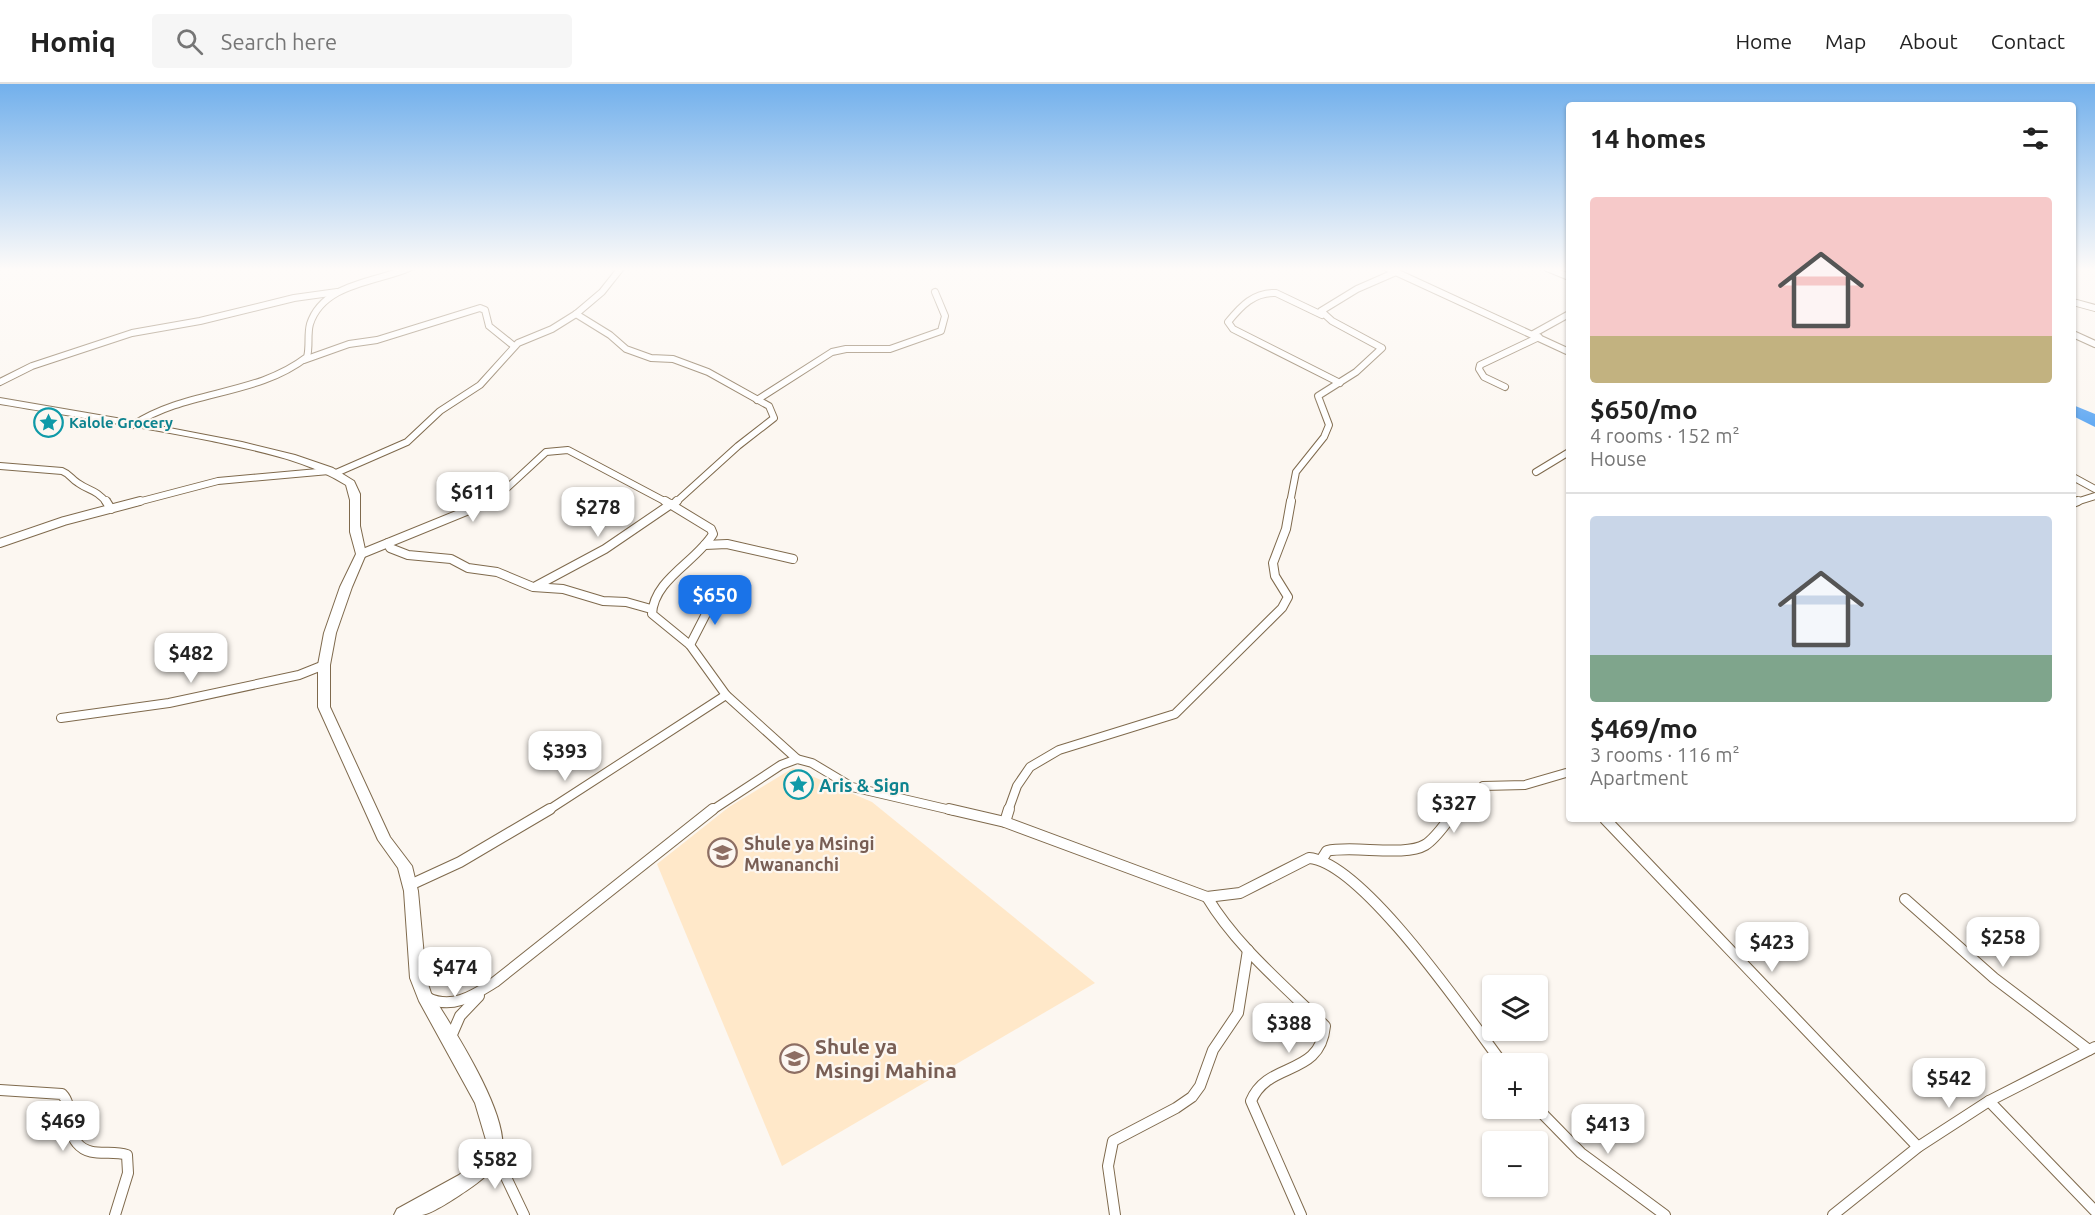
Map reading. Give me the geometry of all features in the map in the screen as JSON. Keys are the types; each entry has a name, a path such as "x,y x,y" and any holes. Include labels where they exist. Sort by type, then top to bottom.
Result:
{"street":[{"path":"0,382 32,366 132,333 201,321"},
{"path":"304,361 309,351 309,331 312,321"},
{"path":"133,425 163,406 267,380 304,361 350,344 377,340 439,321"},
{"path":"488,321 489,326 514,346"},
{"path":"0,543 111,509 219,481 332,472 407,442 440,411 486,380 514,346 563,321"},
{"path":"534,587 580,566 645,525 672,505 774,417 769,406 708,372 673,359 651,358 626,350 610,335 587,321"},
{"path":"757,400 832,352 846,349 890,349 906,346 941,331 946,321"},
{"path":"1229,321 1233,329 1340,383"},
{"path":"1005,822 1016,788 1031,767 1059,752 1153,725 1175,714 1282,608 1288,597 1272,568 1275,551 1287,526 1296,474 1310,452 1323,442 1330,421 1318,404 1318,396 1340,383 1382,348 1333,321"},
{"path":"1503,321 1566,351"},
{"path":"1505,387 1484,377 1479,369 1480,365 1536,336 1559,321"},
{"path":"2076,335 2095,344"},
{"path":"0,401 272,450 332,472 348,480 354,489 355,531 361,554 346,587 330,633 324,665 324,707 386,840 405,866 410,885 418,978 425,996 487,1110 495,1131 494,1152 524,1215"},
{"path":"361,554 494,500 546,452 568,450 711,528 713,534 705,545 666,584 651,609 652,614 690,645 726,695 797,759 812,764 852,787 1005,822 1207,897 1218,898 1237,894 1307,859 1322,859 1355,882 1394,921 1495,1053"},
{"path":"1536,472 1566,454"},
{"path":"0,466 52,469 70,474 78,484 92,487 99,492 111,509"},
{"path":"2076,479 2095,489"},
{"path":"2076,502 2095,496"},
{"path":"388,543 390,548 408,555 451,559 468,568 497,572 534,587 563,588 603,601 626,602 651,609"},
{"path":"705,545 727,544 793,559"},
{"path":"690,645 709,608 729,595"},
{"path":"61,718 169,703 299,675 324,665"},
{"path":"410,885 484,851 506,832 539,816 726,695"},
{"path":"450,1041 466,1008 495,982 724,800 781,765 797,759"},
{"path":"1322,859 1327,851 1336,849 1390,851 1425,845 1462,803 1483,786 1525,785 1566,775"},
{"path":"1608,822 1918,1147"},
{"path":"1207,897 1218,915 1248,950 1319,1019 1326,1029 1319,1051 1310,1059 1257,1087 1251,1101 1302,1215"},
{"path":"1905,899 1961,952 2022,1003 2092,1048"},
{"path":"1115,1215 1108,1166 1110,1147 1116,1138 1176,1108 1192,1097 1200,1086 1213,1050 1238,1013 1248,950"},
{"path":"425,996 444,1004 457,1002 495,982"},
{"path":"1833,1215 1918,1147 1989,1101 2092,1048"},
{"path":"0,1090 62,1094 67,1099 70,1136 74,1142 87,1150 101,1153 119,1151 128,1155 128,1173 115,1215"},
{"path":"1989,1101 2095,1211"},
{"path":"1545,1119 1611,1177 1665,1215"},
{"path":"403,1215 446,1194 485,1164 494,1152"}],"shaded area":[{"path":"793,768 872,802 1095,983 782,1166 657,864 729,807"}],"waterway":[{"path":"2076,411 2095,422"}],"place":[{"name":"Kalole Grocery","path":"48,422"},
{"name":"Aris & Sign","path":"798,785"},
{"name":"Shule ya Msingi Mwananchi","path":"723,853"},
{"name":"Shule ya Msingi Mahina","path":"794,1058"}]}
